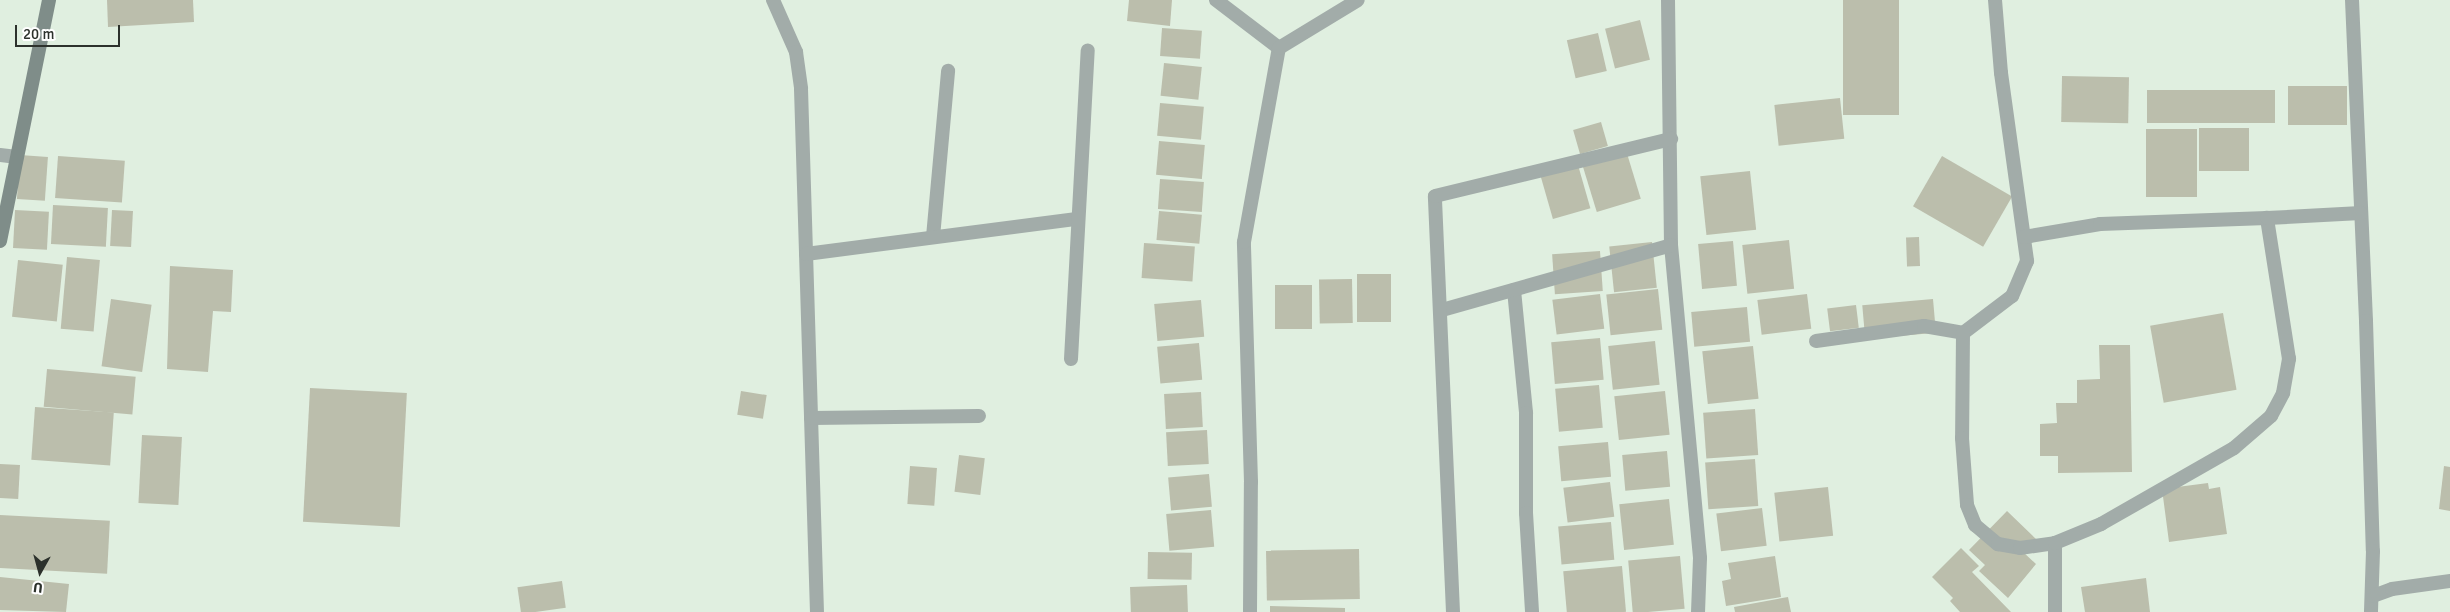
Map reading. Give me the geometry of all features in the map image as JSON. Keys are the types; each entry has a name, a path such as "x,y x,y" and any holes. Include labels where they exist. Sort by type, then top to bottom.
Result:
{"main road":[{"path":"0,241 49,0"}],"street":[{"path":"773,0 796,52 801,89 817,612"},
{"path":"1216,0 1279,48"},
{"path":"1250,612 1251,482 1244,242 1279,48 1358,0"},
{"path":"1668,0 1671,245 1700,558 1698,612"},
{"path":"1816,341 1924,326 1963,333 2004,303 2019,285 2027,261 2000,73 1996,0"},
{"path":"2352,0 2373,596 2371,612"},
{"path":"1071,359 1077,219 1088,50"},
{"path":"933,237 948,71"},
{"path":"1453,612 1442,310 1435,196 1671,139"},
{"path":"0,155 17,157"},
{"path":"2024,236 2100,224 2267,218 2360,212"},
{"path":"1963,333 1962,438 1970,516 1975,525 1998,544 2020,548 2055,543 2101,524 2234,448 2271,416 2283,393 2289,359 2267,218"},
{"path":"806,254 1077,219"},
{"path":"1442,310 1671,245"},
{"path":"1514,290 1526,413 1532,612"},
{"path":"811,418 979,416"},
{"path":"2055,543 2055,612"},
{"path":"2373,596 2392,589 2450,581"}],"building":[{"path":"107,0 193,0 194,22 108,27"},
{"path":"1129,0 1172,0 1170,26 1127,21"},
{"path":"1843,0 1899,0 1899,115 1843,115"},
{"path":"1640,20 1650,60 1615,68 1605,29"},
{"path":"1162,28 1202,31 1200,59 1160,56"},
{"path":"1598,33 1607,71 1576,78 1567,40"},
{"path":"1164,63 1202,67 1198,100 1161,96"},
{"path":"2062,76 2129,77 2128,123 2061,122"},
{"path":"2288,86 2347,86 2347,125 2288,125"},
{"path":"2147,90 2275,90 2275,123 2147,123"},
{"path":"1840,98 1844,139 1779,146 1774,105"},
{"path":"1160,103 1204,107 1201,140 1157,136"},
{"path":"1601,122 1608,146 1580,154 1573,130"},
{"path":"2199,128 2249,128 2249,171 2199,171"},
{"path":"2146,129 2197,129 2197,197 2146,197"},
{"path":"1159,141 1205,145 1202,179 1156,175"},
{"path":"1625,147 1641,199 1597,212 1581,160"},
{"path":"20,155 48,157 45,201 17,199"},
{"path":"58,156 125,161 122,203 55,198"},
{"path":"1942,156 2012,196 1983,247 1913,206"},
{"path":"1578,165 1590,208 1553,219 1541,176"},
{"path":"1750,171 1756,230 1706,235 1700,176"},
{"path":"1160,179 1204,182 1202,212 1158,209"},
{"path":"53,205 108,208 106,247 51,244"},
{"path":"15,210 49,212 47,250 13,248"},
{"path":"112,210 133,211 131,247 110,246"},
{"path":"1159,211 1202,215 1199,244 1156,240"},
{"path":"1906,237 1919,237 1920,266 1907,266"},
{"path":"1789,240 1794,289 1747,294 1742,245"},
{"path":"1733,241 1737,286 1702,289 1698,244"},
{"path":"1652,242 1657,288 1614,292 1609,246"},
{"path":"1144,243 1195,247 1192,281 1142,278"},
{"path":"1600,251 1603,291 1555,294 1552,254"},
{"path":"67,257 100,260 94,332 61,329"},
{"path":"18,260 63,265 57,321 12,317"},
{"path":"170,266 233,270 231,312 213,311 208,372 167,369"},
{"path":"1357,274 1391,274 1391,322 1357,322"},
{"path":"1352,279 1353,323 1320,324 1319,280"},
{"path":"1275,285 1312,285 1312,329 1275,329"},
{"path":"1658,289 1662,330 1611,335 1606,294"},
{"path":"1600,294 1604,329 1557,335 1552,300"},
{"path":"1807,294 1811,329 1762,335 1757,300"},
{"path":"111,299 152,305 142,372 102,366"},
{"path":"1933,299 1936,333 1865,339 1862,305"},
{"path":"1201,300 1204,337 1157,341 1154,304"},
{"path":"1856,305 1859,328 1830,331 1827,309"},
{"path":"1747,307 1750,342 1694,347 1691,312"},
{"path":"2223,313 2237,390 2164,403 2150,326"},
{"path":"1600,338 1604,380 1555,384 1551,342"},
{"path":"1655,341 1660,385 1613,390 1608,346"},
{"path":"1199,343 1202,380 1160,384 1157,347"},
{"path":"2099,345 2130,345 2132,472 2058,473 2058,456 2040,456 2040,424 2057,423 2056,403 2077,403 2077,380 2100,379"},
{"path":"1753,346 1759,399 1708,404 1702,351"},
{"path":"47,369 136,377 132,415 44,407"},
{"path":"1599,385 1603,428 1559,432 1555,389"},
{"path":"310,388 407,393 400,527 303,522"},
{"path":"741,391 767,395 763,419 737,415"},
{"path":"1665,391 1670,435 1619,440 1614,396"},
{"path":"1201,392 1203,427 1166,429 1164,394"},
{"path":"35,407 114,413 110,465 31,460"},
{"path":"1755,409 1758,455 1706,459 1703,413"},
{"path":"1207,430 1209,464 1168,466 1166,432"},
{"path":"142,435 182,437 178,505 138,503"},
{"path":"1608,442 1611,477 1561,481 1558,446"},
{"path":"1667,451 1670,487 1625,491 1622,455"},
{"path":"959,455 985,458 980,495 954,492"},
{"path":"1755,459 1758,506 1708,509 1705,462"},
{"path":"0,464 20,465 18,499 0,498"},
{"path":"910,466 937,468 934,506 907,504"},
{"path":"2444,466 2450,467 2450,511 2439,509"},
{"path":"1209,474 1212,507 1171,510 1168,478"},
{"path":"1610,482 1614,517 1568,522 1563,488"},
{"path":"2208,483 2209,489 2220,487 2227,534 2169,542 2162,489"},
{"path":"1828,487 1833,536 1779,541 1774,493"},
{"path":"1669,499 1674,545 1624,550 1619,504"},
{"path":"1762,508 1767,546 1721,551 1716,514"},
{"path":"1211,510 1214,547 1169,551 1166,514"},
{"path":"2007,511 2036,539 2023,552 2036,564 2008,598 1979,571 1985,565 1969,550"},
{"path":"0,515 110,521 107,574 0,568"},
{"path":"1611,522 1614,560 1562,564 1558,527"},
{"path":"1961,548 1979,566 1972,572 2011,612 1960,612 1950,601 1953,598 1932,577"},
{"path":"1359,549 1360,599 1267,601 1266,551"},
{"path":"1148,552 1192,553 1192,580 1148,579"},
{"path":"1680,556 1685,609 1633,612 1628,561"},
{"path":"1775,556 1781,597 1726,606 1722,581 1731,579 1728,563"},
{"path":"1622,566 1626,612 1567,612 1563,571"},
{"path":"0,577 69,584 66,612 0,610"},
{"path":"2146,578 2150,612 2085,612 2081,587"},
{"path":"562,581 566,608 521,612 517,587"},
{"path":"1187,585 1188,612 1131,612 1130,587"},
{"path":"1788,597 1791,612 1735,612 1734,607"},
{"path":"1270,606 1345,608 1345,612 1270,612"}]}
